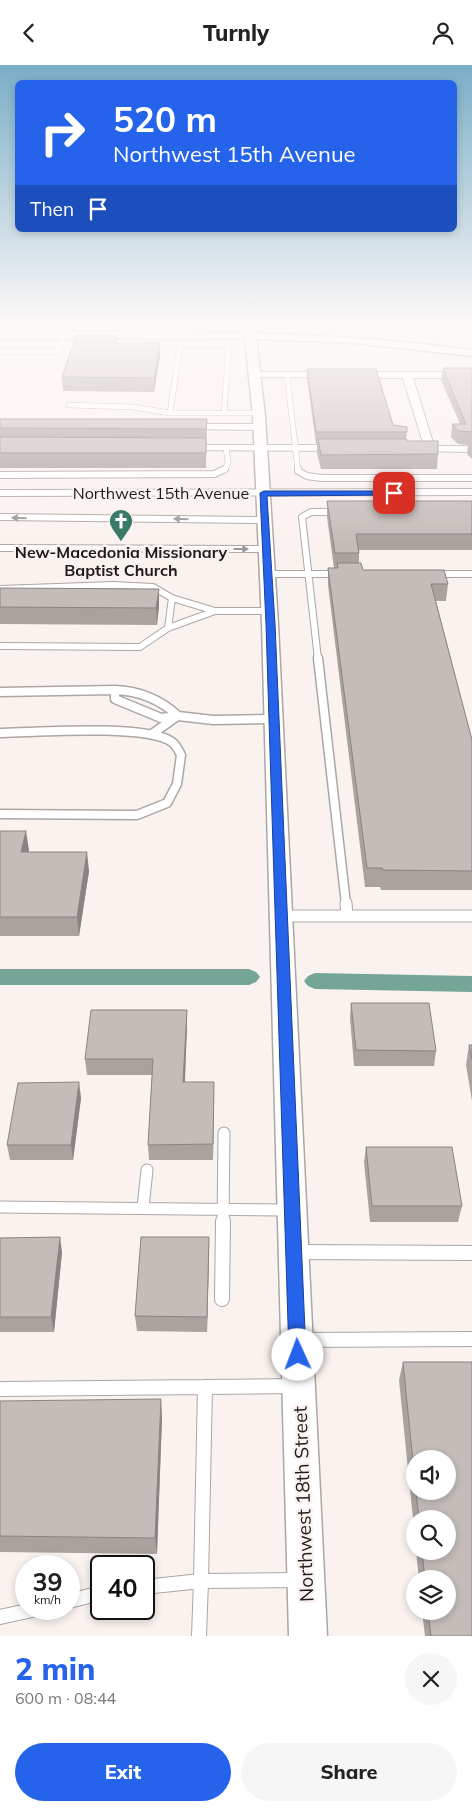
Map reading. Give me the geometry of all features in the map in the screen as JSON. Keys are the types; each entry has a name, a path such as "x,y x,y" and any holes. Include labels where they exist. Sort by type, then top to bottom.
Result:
{"street":[{"name":"Northwest 18th Street","path":"257,397 270,611 308,1636"},
{"path":"414,397 430,449"},
{"path":"170,427 259,429 296,448 355,449"},
{"path":"177,448 226,448 259,429"},
{"path":"404,449 472,449"},
{"name":"Northwest 15th Avenue","path":"0,493 472,493"}],"lane":[{"path":"170,413 172,397"},
{"path":"224,413 225,397"},
{"path":"290,397 298,471 310,477 472,478"},
{"path":"68,405 133,407 170,413 224,413 259,429"},
{"path":"0,475 214,474 224,471 228,462 226,448"},
{"path":"344,511 311,512 302,517 347,916"},
{"path":"0,517 265,520"},
{"path":"0,548 266,549"},
{"path":"267,574 347,574"},
{"path":"424,574 472,574"},
{"path":"0,589 113,585 153,587 172,599 214,611 270,611"},
{"path":"168,628 172,599"},
{"path":"0,647 140,647 168,628 214,611"},
{"path":"0,692 129,689 171,708 178,716"},
{"path":"116,690 115,699 161,718 178,716 212,720 274,719"},
{"path":"152,734 178,716"},
{"path":"0,733 122,732 152,734 173,742 181,755 178,784 167,803 137,815 0,814"},
{"path":"281,916 472,915"},
{"path":"222,1299 224,1133"},
{"path":"143,1208 147,1170"},
{"path":"0,1207 292,1209"},
{"path":"294,1252 472,1253"},
{"path":"297,1340 472,1339"},
{"path":"0,1389 298,1386"},
{"path":"199,1636 205,1387"},
{"path":"155,1586 201,1581 306,1580"},
{"path":"0,1617 15,1614"}],"building":[{"path":"311,397 385,397 393,425 407,427 407,432 316,432"},
{"path":"455,397 472,397 472,432 459,431 452,424 466,424"},
{"path":"0,419 207,419 206,429 0,428"},
{"path":"0,437 206,438 206,453 0,453"},
{"path":"318,439 438,441 438,454 321,455"},
{"path":"327,501 472,501 472,534 356,534 359,553 335,553"},
{"path":"337,563 361,563 363,570 444,570 448,584 431,584 472,740 472,871 383,870 382,868 367,868 328,568 338,568"},
{"path":"0,588 159,589 156,608 0,607"},
{"path":"0,831 26,831 21,852 87,852 77,917 0,917"},
{"path":"351,1003 429,1003 436,1051 356,1050"},
{"path":"91,1010 187,1010 183,1082 214,1082 213,1144 148,1145 153,1059 85,1059"},
{"path":"469,1045 472,1045 472,1059"},
{"path":"79,1082 71,1145 7,1145 18,1083"},
{"path":"366,1147 452,1147 462,1206 372,1206"},
{"path":"60,1237 51,1317 0,1317 0,1238"},
{"path":"141,1237 209,1237 207,1317 135,1316"},
{"path":"403,1362 472,1362 472,1636 431,1636 429,1620 456,1620 456,1570 424,1570 423,1560 456,1560 456,1510 418,1510 417,1500 456,1500 456,1450 412,1450"},
{"path":"161,1399 155,1538 0,1536 0,1401"}],"waterway":[{"path":"0,977 249,977"},
{"path":"315,981 472,984"}],"place":[{"name":"New-Macedonia Missionary Baptist Church","path":"121,542"}],"route":[{"path":"298,1355 264,493 394,493"}]}
